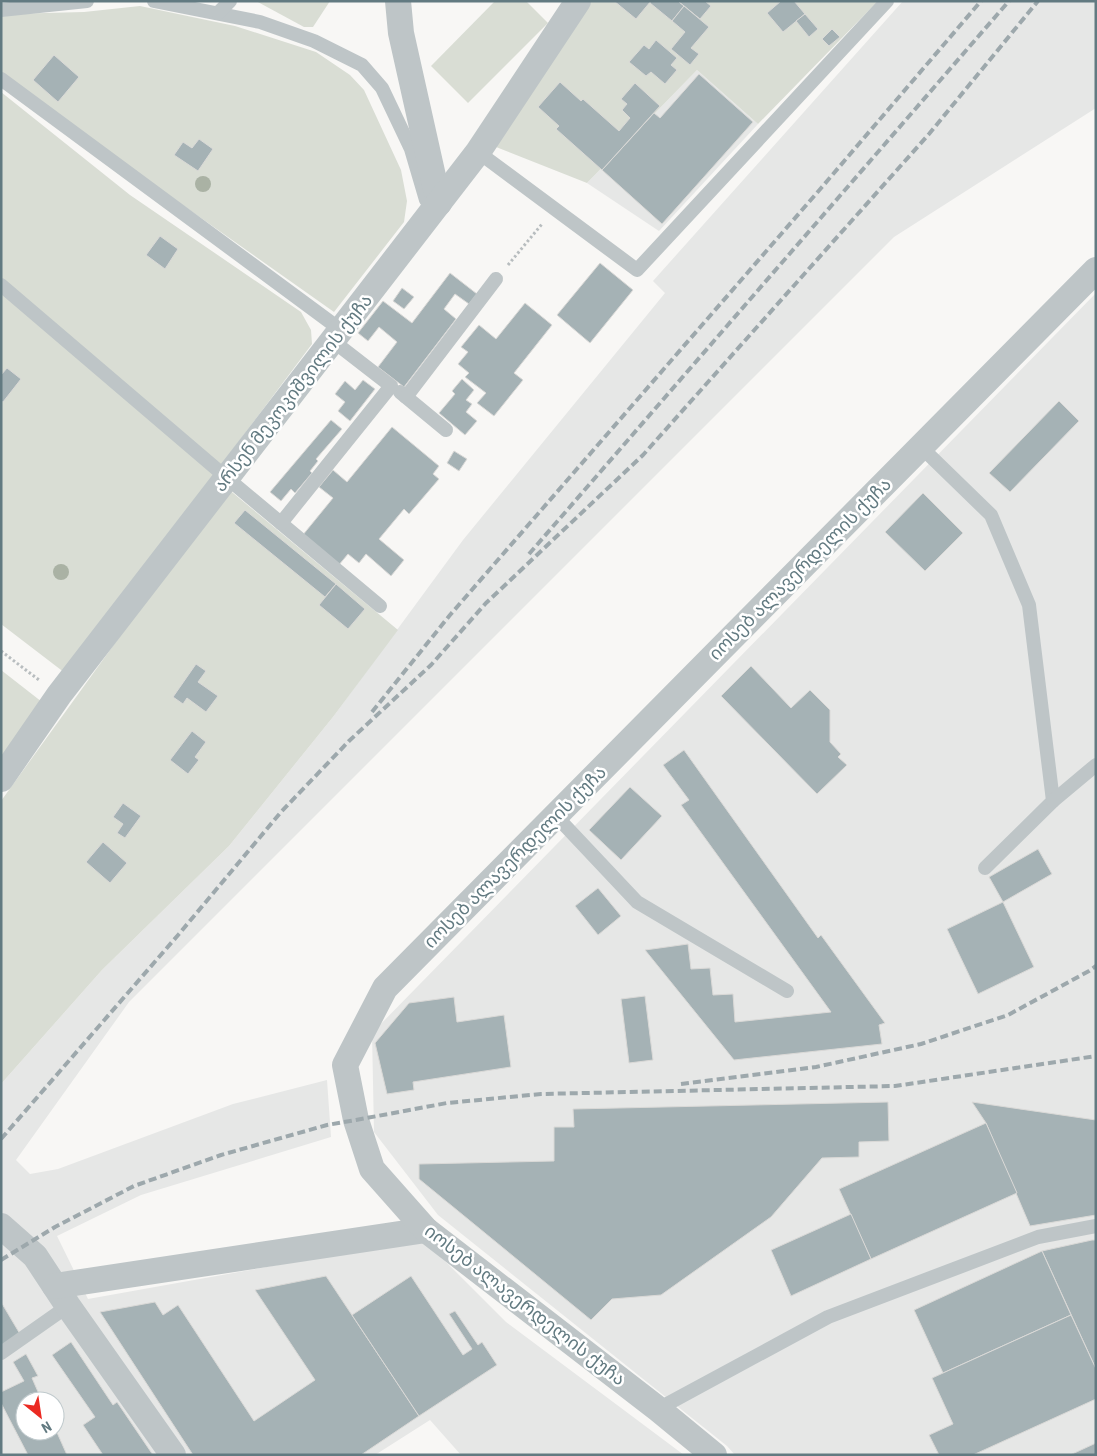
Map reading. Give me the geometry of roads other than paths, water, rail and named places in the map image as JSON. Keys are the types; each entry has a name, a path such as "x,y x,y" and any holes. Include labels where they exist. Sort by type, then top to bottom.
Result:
{"street":[{"path":"398,1 401,33 432,212"},
{"name":"არსენ მეკოკიშვილის ქუჩა","path":"1,779 59,695 478,152 578,1"},
{"name":"იოსებ ალავერდელის ქუჩა","path":"714,1455 658,1409 426,1230 372,1170 356,1120 345,1065 385,988 1096,270"},
{"path":"1,1226 36,1256 173,1455"},
{"path":"62,1296 426,1230"}],"lane":[{"path":"1,10 87,1"},
{"path":"154,1 269,25 314,41 362,65 382,88 411,149 426,201 432,212"},
{"path":"218,14 230,1"},
{"path":"478,152 637,270 887,1"},
{"path":"1,79 337,336 391,386 446,430"},
{"path":"406,397 496,279"},
{"path":"1,285 380,606"},
{"path":"280,523 391,386"},
{"path":"921,447 991,515 1028,605 1053,801"},
{"path":"985,868 1053,801 1096,766"},
{"path":"556,816 637,902 787,991"},
{"path":"658,1409 828,1317 1038,1237 1096,1226"},
{"path":"1,1353 62,1296"}],"railway":[{"path":"372,712 450,615 981,1"},
{"path":"529,554 1009,1"},
{"path":"1,1139 179,934 281,812 349,741 431,665 486,603 643,455 929,134 1038,1"},
{"path":"681,1084 816,1067 921,1044 1008,1015 1096,966"},
{"path":"1,1260 55,1227 134,1186 221,1155 327,1125 447,1103 541,1094 895,1086 1096,1056"}]}
